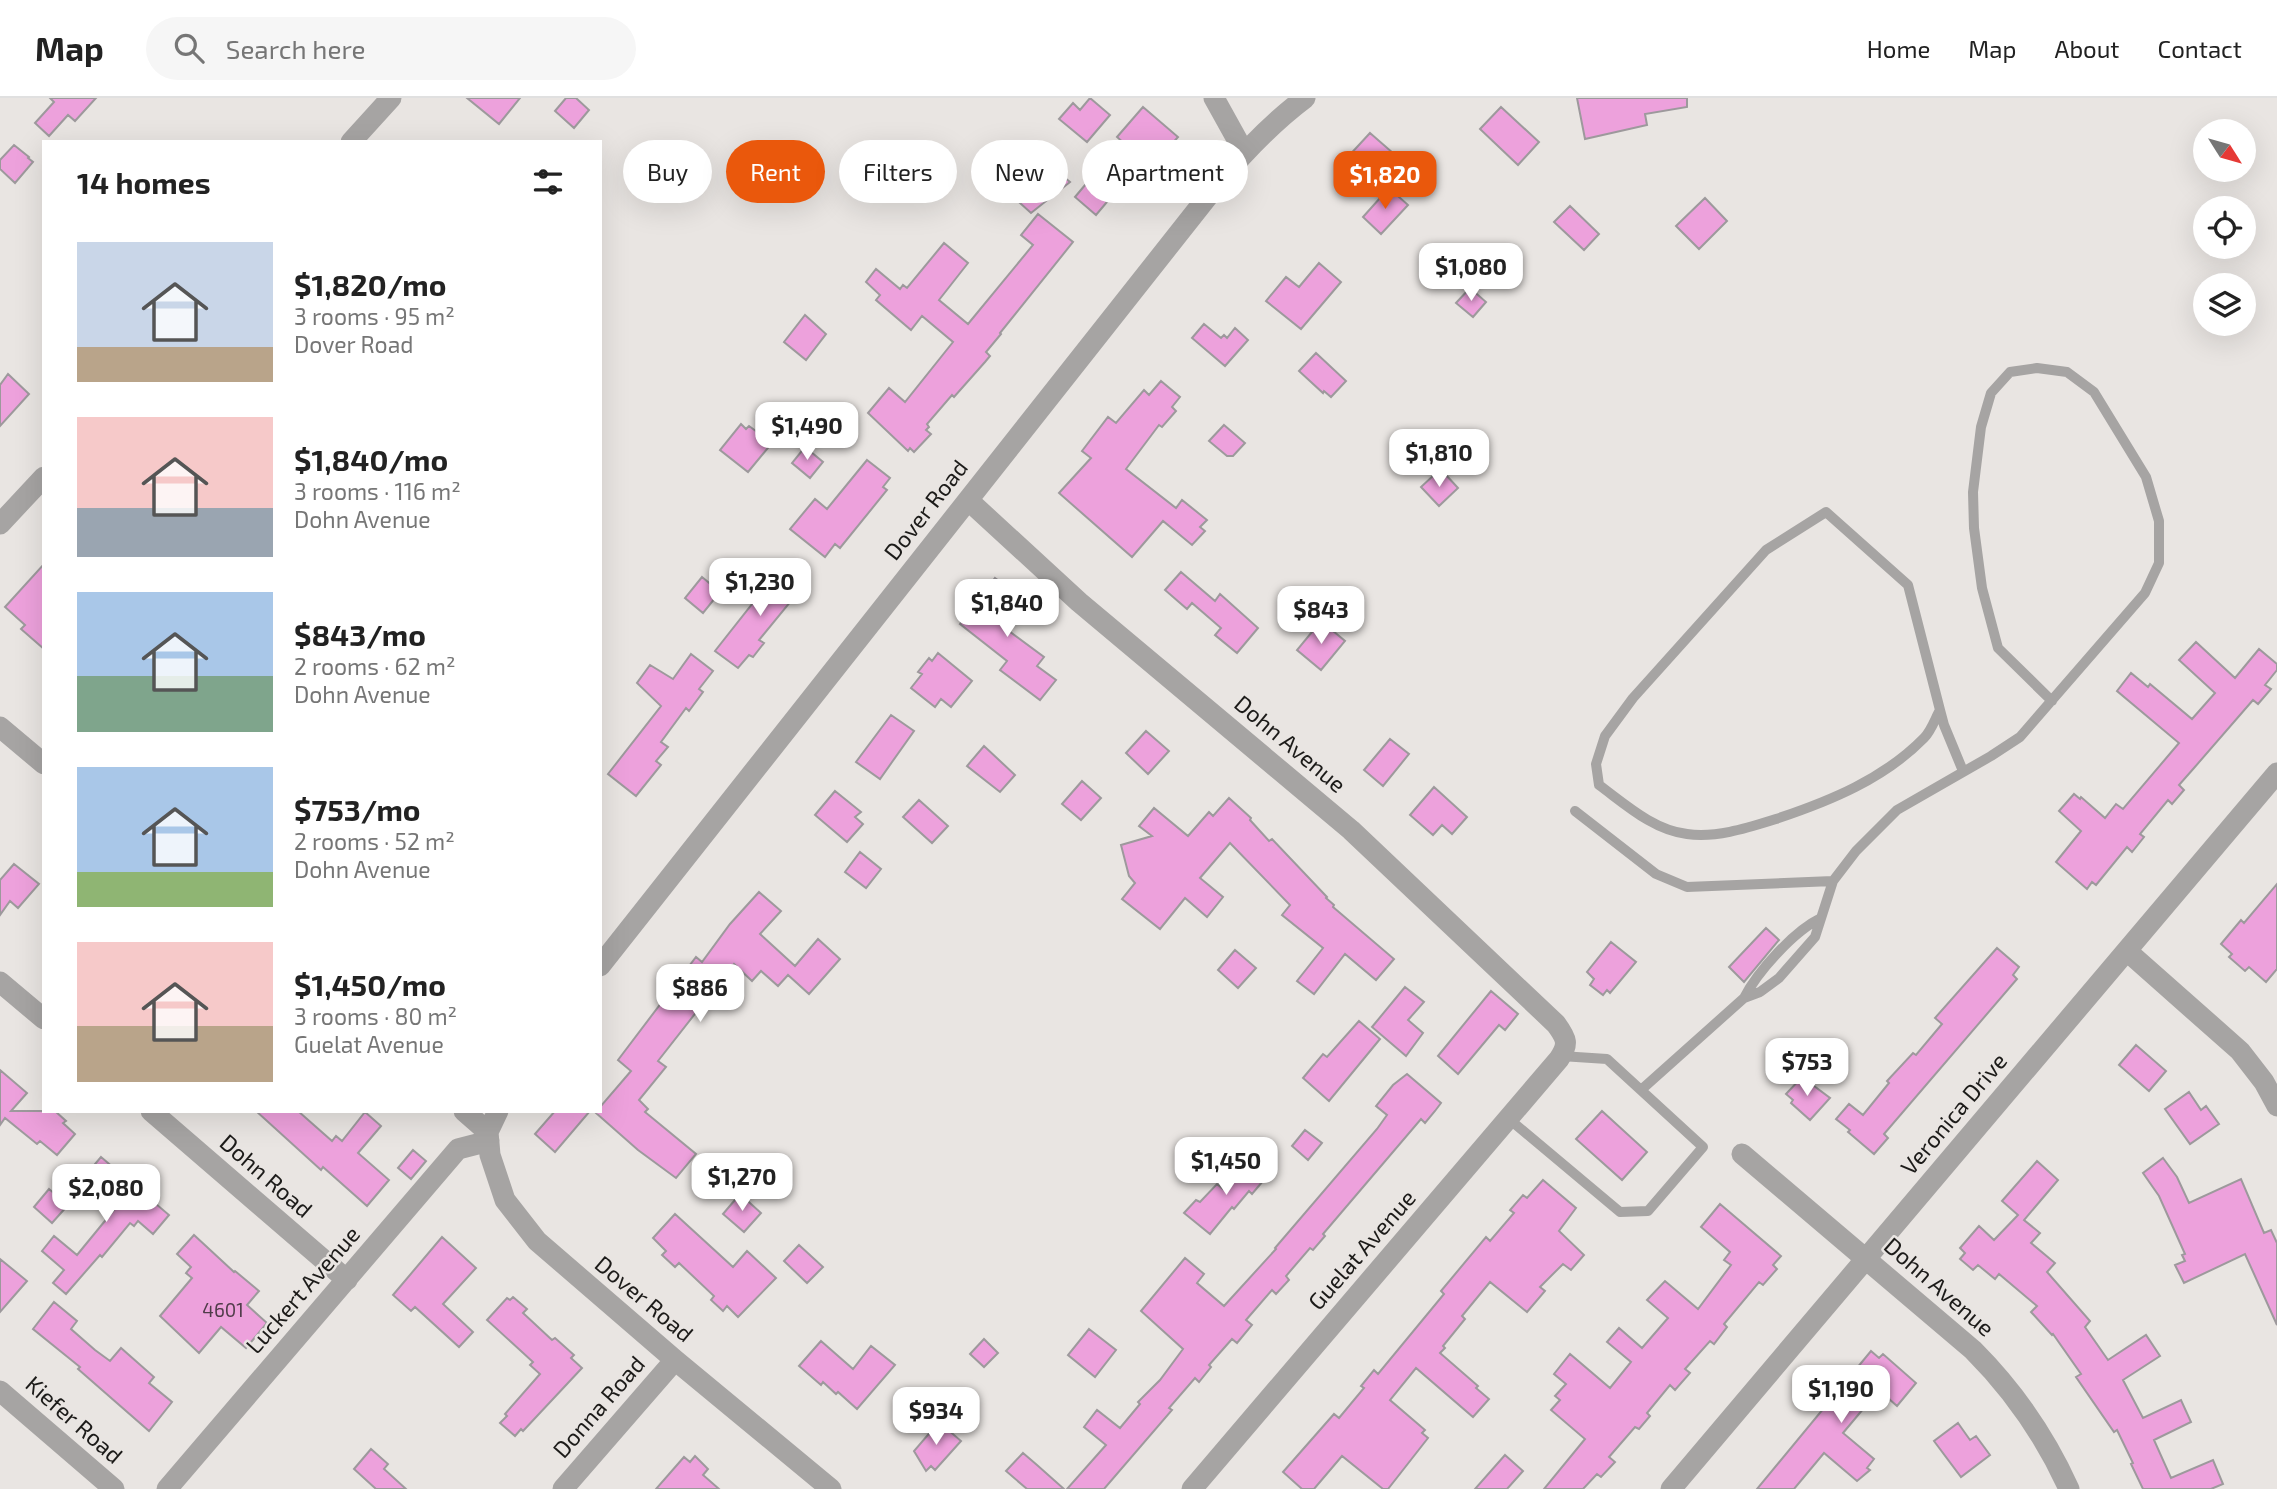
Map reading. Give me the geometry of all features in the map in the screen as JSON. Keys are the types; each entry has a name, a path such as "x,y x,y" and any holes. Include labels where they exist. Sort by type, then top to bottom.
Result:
{"street":[{"path":"353,140 391,98"},
{"path":"1214,98 1237,140"},
{"name":"Dover Road","path":"1248,148 1279,118 1305,98"},
{"name":"Dover Road","path":"602,963 1204,203"},
{"path":"0,524 42,479"},
{"name":"Dohn Avenue","path":"968,500 1079,602 1351,830 1556,1024 1563,1049"},
{"path":"0,727 42,762"},
{"name":"Veronica Drive","path":"1671,1489 2277,773"},
{"path":"2127,951 2240,1051 2264,1082 2277,1106"},
{"path":"0,982 42,1017"},
{"name":"Guelat Avenue","path":"1192,1489 1509,1119 1563,1049"},
{"name":"Dohn Road","path":"153,1113 347,1280"},
{"path":"466,1113 489,1136 497,1113"},
{"name":"Dover Road","path":"489,1136 490,1155 505,1200 537,1241 831,1489"},
{"name":"Luckert Avenue","path":"167,1489 458,1149 489,1136"},
{"name":"Dohn Avenue","path":"1742,1154 1973,1350 1996,1373 2045,1440 2069,1489"},
{"name":"Donna Road","path":"563,1489 675,1360"},
{"name":"Kiefer Road","path":"0,1391 114,1489"}],"lane":[{"path":"1641,1090 1744,998 1760,992 1779,978 1815,937 1833,881 1856,851 1898,810 2020,737 2052,701 2145,593 2158,563 2159,521 2146,477 2094,392 2067,372 2037,368 2010,372 1991,393 1981,427 1973,492 1973,528 1982,588 1998,648 2052,701"},
{"path":"1940,710 1927,735 1899,761 1865,783 1798,811 1735,831 1686,834 1663,827 1638,814 1599,785 1596,764 1605,736 1633,698 1766,550 1826,512 1908,585 1940,710 1944,726 1963,771"},
{"path":"1575,811 1656,874 1687,887 1833,881"},
{"path":"1744,998 1752,982 1804,926 1821,918"},
{"path":"1509,1119 1619,1212 1648,1211 1703,1147 1607,1059 1563,1049"}],"building":[{"path":"50,98 96,98 75,121 68,115 49,136 35,123 54,102"},
{"path":"467,98 520,98 499,124"},
{"path":"566,98 576,98 589,110 574,128 555,111"},
{"path":"1090,98 1110,115 1089,140 1085,140 1059,119 1073,103 1080,110"},
{"path":"1577,98 1687,98 1687,107 1645,114 1647,125 1585,139"},
{"path":"1143,107 1178,137 1175,140 1120,140 1117,137"},
{"path":"1501,107 1539,142 1518,165 1480,129"},
{"path":"1370,133 1401,160 1389,173 1392,176 1376,195 1347,170 1352,164 1346,159"},
{"path":"14,145 33,162 15,183 0,169 0,160"},
{"path":"1389,188 1408,205 1381,234 1363,217"},
{"path":"1082,189 1082,203 1075,197"},
{"path":"1705,198 1727,221 1699,249 1676,226"},
{"path":"1020,203 1044,203 1031,213"},
{"path":"1082,203 1106,203 1096,215"},
{"path":"1570,206 1599,234 1584,250 1554,222"},
{"path":"1038,214 1073,242 986,352 990,356 927,424 929,427 926,430 931,434 914,452 910,448 908,451 868,413 889,388 905,402 953,342 922,316 911,330 876,300 880,295 866,282 876,269 900,289 903,285 907,288 944,243 968,263 939,300 968,324 1033,245 1021,235"},
{"path":"1319,263 1341,282 1301,329 1266,301 1286,277 1299,287"},
{"path":"1470,288 1486,302 1473,317 1456,303"},
{"path":"805,315 826,334 806,360 784,342"},
{"path":"1204,324 1221,338 1224,335 1227,338 1235,328 1248,340 1225,366 1192,338"},
{"path":"1316,353 1346,381 1331,397 1299,371"},
{"path":"8,374 29,394 0,426 0,385"},
{"path":"1161,381 1180,397 1172,407 1176,411 1162,427 1159,425 1126,469 1176,508 1182,500 1207,520 1200,527 1205,531 1192,545 1163,521 1132,557 1059,493 1091,458 1082,451 1108,417 1116,423 1144,390 1149,395"},
{"path":"741,424 746,429 749,426 772,443 748,472 720,450"},
{"path":"1224,425 1245,443 1233,456 1227,456 1209,441"},
{"path":"805,447 823,462 810,478 792,463"},
{"path":"867,460 890,478 883,487 887,490 840,548 835,544 825,557 790,529 815,499 827,509"},
{"path":"1435,474 1440,481 1446,475 1458,488 1439,506 1421,487"},
{"path":"42,566 42,647 21,629 25,625 5,607"},
{"path":"782,566 805,584 759,640 764,643 753,657 749,655 738,668 715,651"},
{"path":"1181,572 1215,601 1220,594 1258,628 1237,653 1215,635 1221,628 1192,603 1187,609 1165,590"},
{"path":"702,577 720,592 703,613 685,598"},
{"path":"995,578 1022,598 1001,625 1044,657 1037,666 1056,680 1040,700 1000,670 1007,661 960,624"},
{"path":"1321,621 1345,641 1321,670 1297,650"},
{"path":"2196,642 2235,678 2259,649 2277,664 2277,670 2265,685 2271,689 2258,704 2253,700 2179,785 2184,790 2172,804 2168,800 2140,834 2144,837 2132,852 2127,847 2096,885 2092,882 2087,889 2056,862 2081,831 2059,811 2074,794 2105,818 2116,804 2123,809 2179,743 2117,691 2131,673 2148,687 2150,684 2192,719 2215,693 2179,660"},
{"path":"938,653 972,681 951,707 941,699 935,707 911,688 922,674 918,672 929,658 932,661"},
{"path":"691,654 713,671 699,689 703,692 689,711 686,708 661,742 668,747 656,761 661,765 636,796 608,774 661,706 637,683 650,665 673,679"},
{"path":"891,715 914,731 880,779 856,762"},
{"path":"1146,731 1169,751 1148,774 1126,753"},
{"path":"1390,739 1409,754 1383,786 1364,770"},
{"path":"984,746 1015,775 1000,792 967,766"},
{"path":"1082,781 1101,798 1081,820 1062,804"},
{"path":"1434,787 1467,817 1452,834 1442,825 1433,835 1410,815"},
{"path":"835,791 861,812 855,817 863,824 847,842 815,815"},
{"path":"1229,798 1251,818 1269,841 1272,839 1327,897 1333,907 1394,959 1376,980 1345,954 1314,994 1297,981 1323,948 1282,915 1290,905 1230,843 1200,878 1223,897 1207,917 1185,898 1160,929 1122,899 1135,883 1129,876 1121,845 1152,836 1139,826 1154,808 1188,836 1209,812 1213,816"},
{"path":"919,800 948,826 932,843 903,817"},
{"path":"860,852 881,869 866,888 845,872"},
{"path":"14,864 39,884 18,908 10,901 0,915 0,880"},
{"path":"2277,884 2277,969 2266,982 2249,967 2245,971 2229,957 2232,954 2221,944 2241,920 2244,923"},
{"path":"759,892 781,911 760,934 795,966 818,939 840,959 809,994 788,975 778,986 761,971 752,981 734,964 658,1061 666,1067 639,1100 648,1109 645,1112 696,1154 676,1178 638,1150 596,1113 602,1113 602,1105 631,1071 618,1060 696,957 702,962 730,924"},
{"path":"1766,928 1779,940 1744,982 1729,967"},
{"path":"1611,942 1636,962 1610,993 1607,990 1603,995 1590,985 1594,979 1587,972"},
{"path":"1997,948 2019,967 2013,975 2017,979 1884,1134 1888,1138 1874,1154 1836,1119 1849,1104 1863,1115 1889,1083 1887,1081 1913,1053 1916,1055 1942,1024 1935,1018"},
{"path":"1235,950 1256,968 1238,988 1218,970"},
{"path":"1405,987 1424,1002 1408,1020 1423,1033 1406,1056 1372,1027"},
{"path":"1491,991 1518,1014 1505,1030 1499,1025 1458,1074 1438,1056"},
{"path":"1359,1021 1380,1039 1329,1101 1303,1078 1323,1054 1327,1057"},
{"path":"2136,1045 2166,1071 2149,1091 2119,1065"},
{"path":"0,1070 27,1093 11,1111 57,1113 75,1134 57,1155 40,1141 37,1144 5,1118 0,1125"},
{"path":"1407,1074 1441,1103 1435,1111 1425,1123 1421,1119 1323,1234 1325,1236 1313,1250 1310,1248 1286,1276 1289,1280 1276,1294 1272,1290 1246,1320 1252,1325 1237,1343 1232,1339 1209,1365 1211,1367 1199,1382 1195,1378 1169,1408 1172,1410 1104,1489 1067,1489 1106,1445 1084,1427 1097,1410 1120,1428 1140,1404 1138,1402 1160,1380 1183,1349 1141,1311 1185,1258 1204,1274 1197,1283 1224,1306 1377,1129 1387,1115 1376,1106 1393,1085"},
{"path":"1802,1077 1830,1098 1810,1120 1791,1103 1793,1100 1786,1094"},
{"path":"2189,1092 2201,1110 2206,1106 2219,1124 2190,1144 2165,1109"},
{"path":"1602,1111 1647,1152 1622,1180 1576,1139"},
{"path":"258,1113 300,1113 332,1141 336,1136 342,1141 364,1113 381,1126 358,1153 389,1180 367,1206 323,1167 321,1170"},
{"path":"553,1113 588,1113 555,1152 535,1134"},
{"path":"1305,1130 1322,1143 1308,1160 1292,1146"},
{"path":"413,1150 426,1161 411,1179 398,1168"},
{"path":"101,1157 169,1215 153,1234 138,1221 134,1226 130,1223 66,1294 53,1283 64,1270 42,1251 54,1236 77,1255 118,1205 85,1176"},
{"path":"2163,1158 2177,1177 2189,1203 2241,1179 2264,1233 2271,1230 2277,1243 2277,1325 2245,1254 2184,1283 2175,1265 2185,1261 2182,1255 2185,1254 2159,1196 2143,1173"},
{"path":"1249,1159 1268,1175 1252,1194 1249,1191 1234,1209 1232,1207 1210,1234 1184,1213 1196,1200 1200,1202 1217,1184 1223,1189"},
{"path":"2037,1161 2058,1180 2024,1220 2040,1233 2031,1243 2055,1263 2047,1272 2090,1321 2085,1327 2108,1360 2146,1335 2160,1356 2123,1380 2143,1418 2181,1400 2191,1422 2154,1440 2171,1478 2213,1460 2223,1484 2211,1489 2143,1489 2117,1430 2114,1432 2076,1377 2081,1374 2053,1334 2031,1312 2037,1306 1999,1274 1995,1279 1978,1265 1973,1270 1960,1259 1965,1253 1960,1248 1979,1226 1994,1240 2018,1215 2002,1201"},
{"path":"1543,1180 1576,1208 1559,1231 1584,1255 1571,1270 1563,1264 1540,1287 1545,1291 1527,1312 1490,1282 1462,1316 1465,1319 1440,1353 1489,1399 1473,1417 1416,1368 1390,1400 1425,1430 1422,1433 1428,1438 1388,1489 1383,1489 1342,1456 1314,1489 1302,1489 1283,1472 1334,1414 1339,1418 1364,1388 1361,1386 1374,1370 1378,1374 1444,1294 1441,1291 1486,1237 1490,1241 1514,1213 1510,1210 1523,1195 1527,1198"},
{"path":"49,1189 68,1205 52,1223 34,1207"},
{"path":"740,1194 761,1213 744,1232 723,1214"},
{"path":"1720,1204 1781,1256 1773,1265 1777,1269 1763,1285 1759,1282 1724,1324 1727,1327 1714,1344 1710,1341 1685,1369 1690,1373 1675,1390 1670,1385 1647,1413 1650,1416 1639,1429 1635,1427 1609,1457 1615,1462 1601,1477 1597,1474 1583,1489 1544,1489 1585,1439 1551,1410 1560,1400 1555,1396 1566,1384 1554,1374 1570,1354 1610,1388 1631,1362 1607,1342 1619,1328 1642,1348 1668,1318 1647,1300 1665,1281 1698,1309 1731,1265 1724,1260 1730,1252 1701,1227"},
{"path":"675,1214 733,1267 747,1251 776,1278 738,1317 727,1306 723,1311 711,1300 714,1296 679,1263 675,1267 662,1255 666,1251 653,1238"},
{"path":"194,1235 259,1291 247,1305 267,1323 246,1348 221,1327 199,1353 160,1316 192,1278 186,1273 191,1267 177,1254"},
{"path":"442,1237 476,1268 443,1304 473,1332 459,1347 415,1307 411,1311 393,1295"},
{"path":"799,1245 823,1267 807,1283 784,1261"},
{"path":"0,1259 27,1281 0,1312"},
{"path":"513,1297 527,1309 523,1313 552,1340 555,1338 574,1355 571,1358 582,1368 523,1431 521,1429 515,1436 500,1423 540,1374 530,1365 533,1362 487,1320 507,1298 510,1300"},
{"path":"54,1302 77,1321 71,1329 95,1350 110,1361 121,1348 154,1377 149,1383 172,1402 149,1431 78,1369 80,1367 33,1329"},
{"path":"1089,1329 1116,1350 1095,1377 1068,1355"},
{"path":"984,1339 998,1353 984,1367 970,1354"},
{"path":"821,1341 853,1369 871,1346 895,1365 857,1409 838,1392 836,1394 823,1382 821,1385 799,1366"},
{"path":"1871,1351 1879,1358 1883,1354 1916,1383 1897,1406 1879,1390 1843,1433 1874,1459 1867,1468 1870,1470 1857,1481 1824,1453 1794,1489 1757,1489"},
{"path":"939,1422 961,1441 935,1470 931,1466 926,1471 914,1451"},
{"path":"1958,1423 1970,1440 1976,1436 1990,1455 1961,1477 1934,1441"},
{"path":"371,1449 388,1464 384,1469 406,1489 376,1489 354,1469"},
{"path":"1023,1453 1064,1489 1027,1489 1006,1471"},
{"path":"1505,1455 1523,1471 1507,1489 1475,1489"},
{"path":"695,1456 708,1469 703,1475 719,1489 656,1489 684,1457 690,1462"}]}
